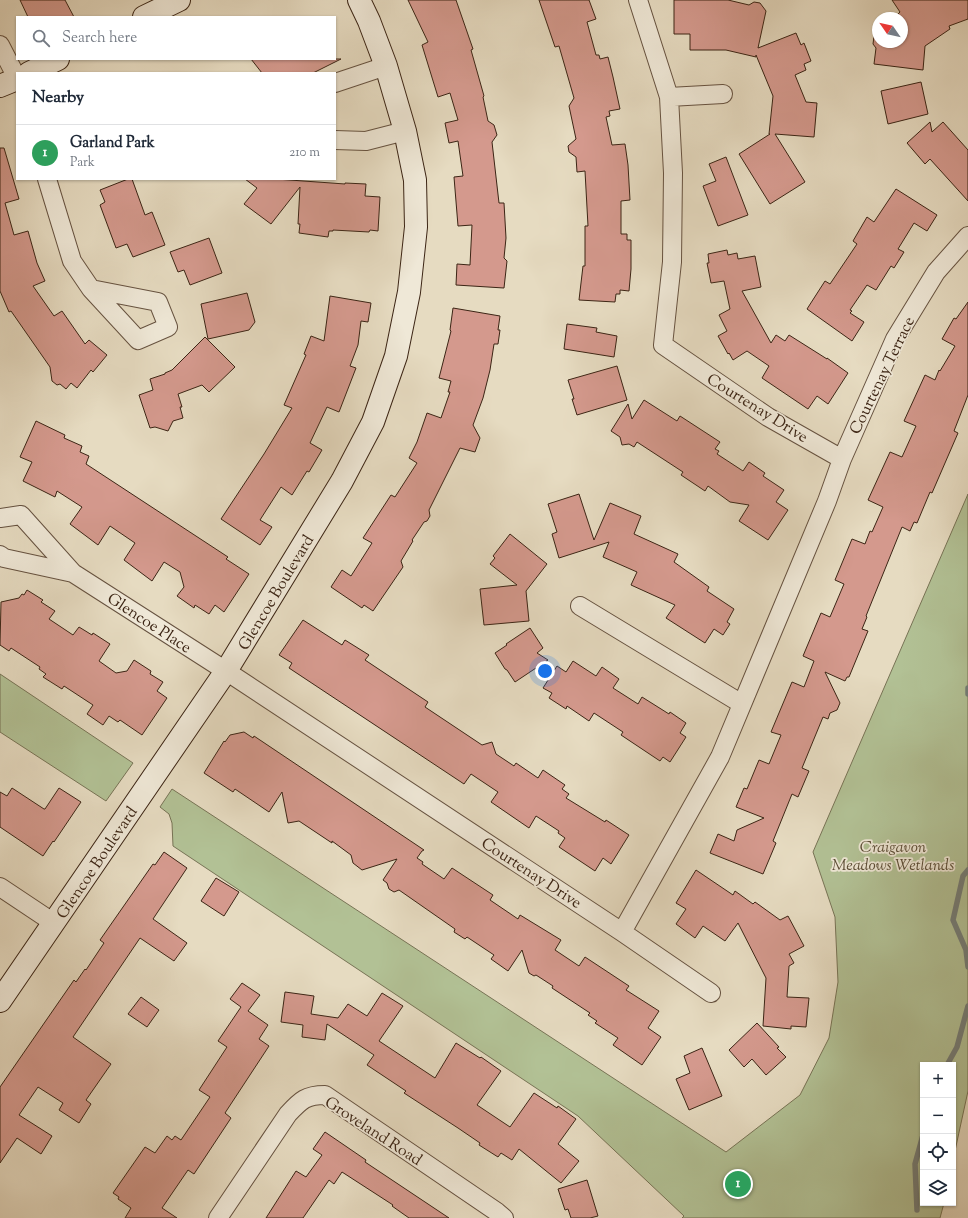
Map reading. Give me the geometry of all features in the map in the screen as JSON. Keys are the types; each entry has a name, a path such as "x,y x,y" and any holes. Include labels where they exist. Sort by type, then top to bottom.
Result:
{"street":[{"path":"146,16 179,0"},
{"name":"Glencoe Boulevard","path":"0,1001 226,671 342,481 373,422 396,356 409,292 416,227 415,180 405,131 386,66 359,0"},
{"name":"Courtenay Drive","path":"638,0 668,97 673,174 672,262 663,345 768,417 842,459"},
{"path":"0,45 16,76"},
{"path":"31,72 56,60"},
{"path":"336,83 386,66"},
{"path":"0,86 16,78"},
{"path":"668,97 723,94"},
{"path":"336,140 366,141 405,131"},
{"path":"47,180 72,260 92,289"},
{"name":"Courtenay Terrace","path":"842,459 895,338 936,272 968,236"},
{"path":"622,932 720,757 827,501 842,459"},
{"name":"Glencoe Place","path":"0,518 21,515 73,573 226,671"},
{"name":"Glencoe Place","path":"0,555 4,558 73,573"},
{"path":"580,606 742,704"},
{"name":"Courtenay Drive","path":"226,671 622,932 711,993"},
{"path":"0,887 54,923"},
{"name":"Groveland Road","path":"218,1218 288,1114 301,1100 313,1095 325,1095 504,1218"}],"green space":[{"name":"Craigavon Meadows Wetlands","path":"968,494 968,1091 956,1146 956,1062 920,1062 920,1206 943,1206 940,1218 682,1218 684,1216 578,1116 173,846 172,823 169,814 160,807 172,789 726,1152 800,1095 829,1038 838,982 835,917 813,852"},
{"path":"0,674 133,763 106,801 0,732"}],"building":[{"path":"20,0 65,0 73,16 28,16"},
{"path":"408,0 456,0 473,49 471,50 484,96 488,121 494,125 497,135 492,142 499,203 504,203 506,238 504,258 507,261 504,288 456,285 457,264 470,265 472,225 458,226 454,177 463,176 458,141 449,143 445,123 458,120 450,93 438,97 422,45 428,42"},
{"path":"539,0 589,0 596,19 587,22 596,55 599,55 600,59 608,57 620,109 609,111 610,116 606,117 612,145 625,144 630,200 621,201 621,234 627,234 627,240 631,240 629,291 620,290 620,294 616,294 615,302 579,300 583,266 585,266 585,226 588,226 585,171 577,172 576,157 569,152 568,146 576,139 569,106 574,98 559,46 555,47"},
{"path":"674,0 728,0 749,5 754,2 760,3 766,11 758,48 796,33 801,45 804,43 811,61 804,64 806,70 795,75 806,102 817,103 814,137 775,134 805,182 770,204 739,154 770,134 773,96 756,55 756,57 726,50 690,50 690,34 674,34"},
{"path":"892,0 968,0 968,19 949,26 950,29 925,46 923,70 874,64 876,48 908,48 908,12 900,12"},
{"path":"341,59 315,72 261,72 252,60"},
{"path":"921,82 928,114 888,124 881,91"},
{"path":"930,122 932,132 943,122 968,150 968,201 930,159 925,164 907,143"},
{"path":"0,148 4,148 19,199 5,203 14,235 28,231 37,263 45,281 33,286 54,316 62,311 85,344 89,340 107,355 93,372 91,370 77,388 71,383 66,389 60,384 57,385 52,381 50,367 11,311 9,312 0,291"},
{"path":"726,157 748,215 718,226 703,186 716,181 709,164"},
{"path":"125,180 132,180 145,215 152,212 165,245 133,257 127,244 116,248 100,205 105,202 100,190"},
{"path":"246,180 290,180 366,184 365,196 380,197 378,231 333,230 329,231 328,237 299,233 300,187 271,224 244,204 257,188"},
{"path":"896,189 937,215 927,231 914,223 898,249 904,252 894,268 891,266 876,290 867,285 850,310 852,311 850,313 864,322 852,341 807,309 825,281 830,284 857,244 853,241 867,217 874,222"},
{"path":"209,238 222,273 190,285 184,270 178,272 170,252"},
{"path":"727,250 728,255 737,253 738,259 755,256 761,287 742,291 771,343 776,335 785,341 789,335 827,358 848,373 828,404 817,396 808,409 762,378 769,366 747,351 733,360 729,353 728,354 718,336 727,331 719,315 730,309 724,281 711,283 707,263 709,263 708,254"},
{"path":"247,293 255,322 249,330 208,339 201,304"},
{"path":"330,296 371,303 368,322 361,321 358,345 350,366 356,368 339,412 327,407 310,443 322,450 309,472 307,471 292,495 281,487 260,520 272,527 260,545 221,519 292,408 284,405 306,355 304,354 311,336 324,341"},
{"path":"968,302 968,395 954,431 958,433 932,493 930,492 917,523 914,522 910,531 902,527 866,616 867,617 862,629 868,631 849,677 847,677 845,681 825,672 840,703 837,710 830,713 828,719 823,717 802,768 809,771 798,797 792,794 773,841 776,843 763,874 710,853 718,834 734,841 737,830 764,818 736,807 744,788 747,789 759,760 769,764 781,735 771,732 792,682 804,687 814,661 803,656 821,613 830,617 844,584 835,580 852,539 865,544 883,507 868,500 890,452 902,457 916,426 904,421 925,375 935,380 939,370 940,371 955,346 942,339 954,318 956,319"},
{"path":"453,308 500,316 498,344 494,344 490,370 483,398 473,425 480,438 475,452 460,448 429,510 430,516 412,540 413,541 401,561 403,567 373,611 364,605 362,608 331,587 342,570 351,576 372,543 363,538 391,495 395,497 417,463 409,458 417,442 427,413 441,418 450,392 448,392 451,381 439,378 451,331"},
{"path":"567,324 597,328 596,332 617,336 614,357 564,349"},
{"path":"205,337 235,367 209,392 202,385 178,394 182,407 180,407 183,418 173,421 168,431 155,427 150,428 139,395 153,390 150,379 172,370"},
{"path":"617,366 627,400 577,415 568,380"},
{"path":"644,400 677,421 680,416 720,442 715,449 719,451 717,454 743,471 749,462 765,473 763,476 784,490 776,502 788,510 768,540 739,521 749,505 730,502 708,486 705,491 681,475 683,472 637,442 634,447 629,444 622,445 620,437 611,431 628,404 632,419"},
{"path":"36,421 65,435 64,438 82,446 80,452 89,456 86,464 228,557 226,559 249,574 224,612 215,605 209,614 195,605 194,608 177,596 184,587 180,572 164,562 152,581 124,560 135,543 110,526 98,545 70,524 82,507 57,491 55,497 23,481 32,462 20,457"},
{"path":"579,494 594,540 610,503 641,516 634,534 678,554 674,562 709,587 707,591 734,609 727,622 730,624 723,635 714,629 705,643 666,618 675,605 631,585 637,572 603,557 609,542 559,558 552,534 557,532 548,504"},
{"path":"510,534 547,564 526,591 529,621 484,625 480,589 517,585 490,564 495,558 493,556"},
{"path":"27,590 43,600 41,602 55,611 49,619 73,635 79,627 92,635 93,633 110,644 99,661 116,673 127,671 134,660 151,671 150,674 163,682 157,691 167,698 142,735 120,720 118,722 109,716 103,725 87,714 93,705 64,686 62,689 43,677 46,674 39,669 40,667 11,648 9,651 0,645 1,602 19,598 22,594 24,595"},
{"path":"303,620 342,645 345,640 369,655 365,660 428,702 425,707 482,745 492,742 496,754 514,766 516,763 538,778 543,770 565,785 562,789 569,794 566,798 605,822 606,820 629,835 611,864 603,858 595,871 559,847 565,838 558,833 559,831 536,816 529,828 491,802 498,792 471,774 464,784 289,668 292,663 279,655"},
{"path":"530,628 543,648 537,653 548,660 515,682 495,653"},
{"path":"573,661 596,676 602,667 619,679 613,688 638,704 642,697 669,714 670,712 686,723 680,733 686,737 670,762 663,757 660,761 621,735 623,732 594,713 589,721 567,706 566,709 549,698 552,693 543,688 557,666 566,672"},
{"path":"244,732 253,738 254,736 424,850 417,858 423,862 422,864 444,879 452,868 493,895 490,900 518,919 520,915 561,940 555,950 579,966 585,957 629,986 626,990 659,1011 648,1028 661,1037 642,1065 613,1045 618,1038 595,1023 597,1021 588,1015 590,1013 552,988 553,986 536,975 534,976 529,973 522,950 508,971 491,959 494,955 467,937 465,939 454,932 455,929 399,890 394,892 389,889 387,883 383,880 397,859 362,870 353,863 351,855 332,841 332,843 299,821 288,823 282,792 269,812 235,789 233,792 204,773 224,741 225,742 230,735"},
{"path":"12,788 44,809 59,788 81,802 43,856 0,827 0,792 7,796"},
{"path":"164,852 187,868 153,919 187,943 174,961 140,938 73,1037 111,1064 86,1100 91,1104 79,1123 59,1110 63,1103 38,1087 19,1115 52,1136 41,1154 17,1138 0,1163 0,1087 74,980 76,982 85,969 86,970 104,943 100,940 153,864 155,865"},
{"path":"696,870 733,895 735,891 753,904 755,902 780,920 788,916 804,946 789,954 794,963 789,966 787,997 809,998 806,1027 791,1026 791,1029 763,1026 766,978 738,923 725,941 703,926 695,938 676,924 686,909 676,903"},
{"path":"216,878 239,892 224,916 201,901"},
{"path":"242,983 260,995 248,1011 268,1025 259,1039 269,1046 225,1113 231,1118 194,1174 188,1170 162,1208 177,1218 125,1218 131,1208 118,1199 119,1197 113,1193 145,1147 155,1153 167,1136 172,1140 175,1136 181,1140 210,1097 199,1090 227,1047 218,1041 241,1007 230,999"},
{"path":"285,992 314,996 311,1014 338,1018 348,1004 367,1016 382,993 403,1006 379,1041 435,1078 456,1043 480,1058 481,1057 501,1071 477,1105 510,1127 534,1093 557,1108 558,1106 576,1119 558,1144 579,1161 561,1183 519,1149 512,1160 501,1153 498,1157 479,1145 480,1143 458,1128 404,1093 406,1091 367,1065 374,1055 327,1024 325,1040 302,1037 303,1025 281,1022"},
{"path":"141,997 159,1010 147,1027 128,1014"},
{"path":"757,1023 786,1057 766,1075 752,1059 744,1067 729,1050"},
{"path":"702,1048 722,1096 689,1110 676,1079 690,1073 684,1056"},
{"path":"325,1132 366,1160 365,1162 449,1218 409,1218 392,1206 393,1205 342,1172 334,1184 329,1180 303,1218 266,1218 296,1171 306,1177 322,1155 313,1149"},
{"path":"587,1180 598,1216 590,1218 571,1218 568,1209 565,1210 558,1189"}],"waterway":[{"path":"968,688 968,694"},
{"path":"968,870 963,876 953,920 966,950 968,967"},
{"path":"949,1062 957,1047 968,1006"},
{"path":"917,1210 915,1164 920,1146"}],"place":[{"name":"Garland Park","path":"738,1184"}]}
